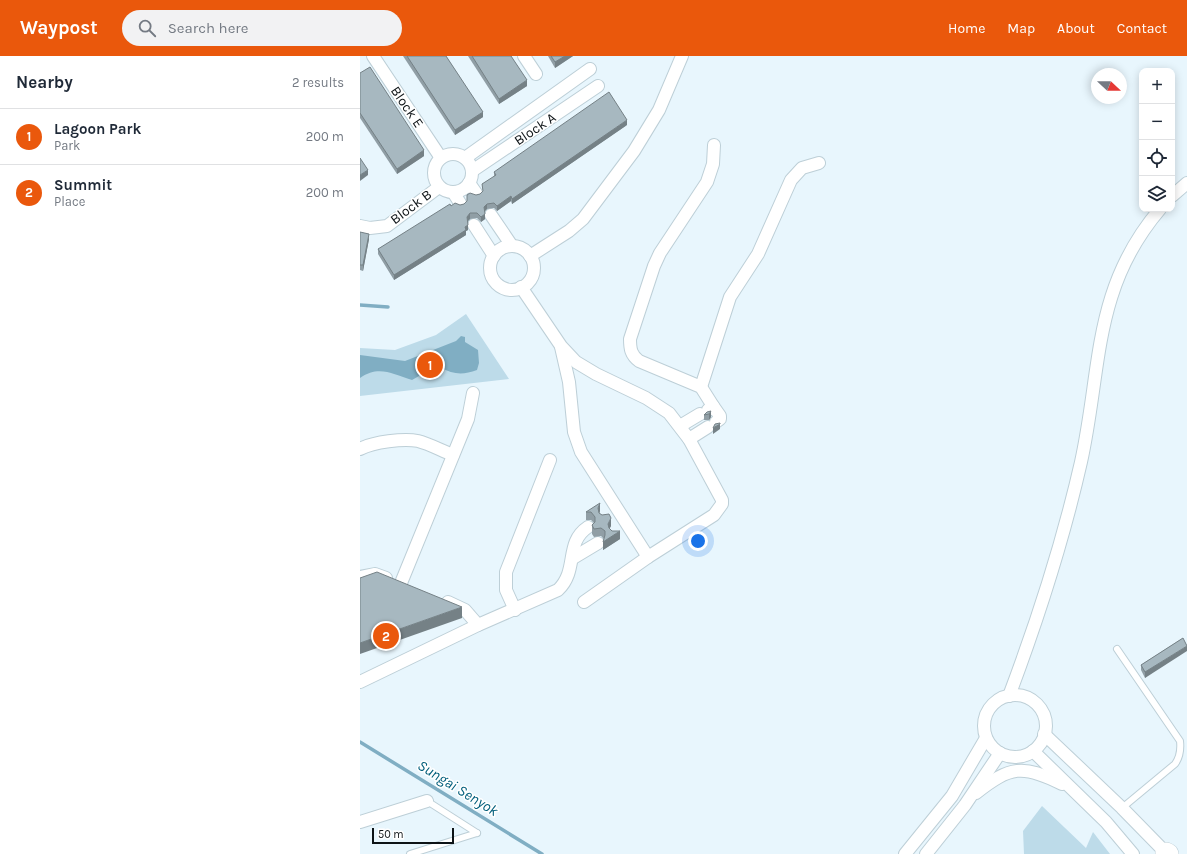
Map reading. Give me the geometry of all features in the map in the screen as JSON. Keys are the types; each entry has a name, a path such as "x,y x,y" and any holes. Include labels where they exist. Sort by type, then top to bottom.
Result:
{"street":[{"name":"Block E","path":"373,56 441,158"},
{"path":"524,56 536,74"},
{"path":"530,256 569,231 583,219 634,151 659,110 682,56"},
{"path":"464,158 590,69"},
{"name":"Block A","path":"470,177 598,86"},
{"path":"701,387 639,361 634,357 630,347 630,339 654,266 660,253 707,182 713,164 714,145"},
{"path":"470,177 459,191 453,192 438,187 434,174 437,162 441,158 453,154 468,161 470,177 476,194"},
{"path":"707,410 701,387 730,297 758,254 790,180 802,168 819,163"},
{"path":"1175,193 1187,183"},
{"name":"Block B","path":"360,226 370,228 387,226 438,187"},
{"path":"453,192 460,203"},
{"path":"1010,696 1042,605 1078,475 1105,314 1117,279 1130,250 1158,212"},
{"path":"491,215 512,246"},
{"path":"474,225 494,256"},
{"path":"512,246 519,248 530,256 533,270 527,283 521,288 507,289 495,282 490,269 494,256 505,247 512,246"},
{"path":"521,288 561,346 576,362 584,368 646,398 669,413 680,426 721,495 722,504 714,515 648,557 584,602"},
{"path":"561,346 567,367 576,441 616,508 648,557"},
{"path":"360,577 375,574 405,585 468,418 473,393"},
{"path":"680,426 707,410"},
{"path":"688,439 720,419 720,416 707,410"},
{"path":"360,449 373,444 410,440 427,444 453,455"},
{"path":"515,610 506,590 506,572 550,460"},
{"path":"604,516 616,508"},
{"path":"615,532 627,525"},
{"path":"360,682 478,625 558,590 566,579 573,558 576,538 588,527"},
{"path":"573,558 598,543"},
{"path":"438,598 465,610 478,625"},
{"path":"1010,696 1025,697 1037,705 1044,719 1044,734 1042,740 1033,751 1013,757 1000,753 990,744 986,738 984,723 986,715 995,702 1010,696"},
{"path":"1044,734 1122,808 1167,854"},
{"path":"905,854 952,796 986,738"},
{"path":"1033,751 1106,822 1133,854"},
{"path":"926,854 970,798 1000,753"},
{"path":"970,798 995,778 1014,771 1038,773 1072,789"},
{"path":"360,822 427,800"}],"lane":[{"path":"1117,649 1180,741 1181,748 1179,757 1175,764 1122,808"},
{"path":"410,854 477,833 427,800"}],"shaded area":[{"path":"466,314 509,379 360,396 360,348 395,350 436,335"},
{"path":"461,336 465,337 465,342 478,350 479,363 477,370 467,373 454,373 440,367 426,372 412,380 392,373 380,371 367,374 360,378 360,355 405,361 456,341"},
{"path":"1042,806 1086,848 1093,832 1110,854 1024,854 1023,831"}],"building":[{"path":"407,56 446,56 483,112 455,130"},
{"path":"472,56 511,56 527,80 499,99"},
{"path":"551,56 565,56 555,62"},
{"path":"370,67 424,150 397,169 360,113 360,73"},
{"path":"609,92 627,120 512,199 511,196 497,206 494,203 487,204 484,207 485,214 481,217 477,213 470,213 467,217 468,225 465,227 466,230 394,275 378,249 450,204 451,206 455,203 460,205 464,204 467,201 467,195 470,193 476,195 480,194 483,191 482,184 496,175 494,172"},
{"path":"360,158 368,170 360,175"},
{"path":"360,232 369,234 363,265 360,265"},
{"path":"711,411 709,414 704,415 707,412"},
{"path":"715,424 720,424 713,428"},
{"path":"600,503 598,508 599,513 602,515 609,514 611,518 608,524 609,528 612,531 620,531 603,542 605,531 601,528 594,529 592,525 595,522 595,517 591,512 586,512"},
{"path":"377,572 462,607 360,643 360,578"},
{"path":"1183,638 1187,646 1145,672 1141,665"}],"waterway":[{"name":"Sungai Senyok","path":"360,305 388,307"},
{"name":"Sungai Senyok","path":"360,742 542,854"}],"place":[{"name":"Lagoon Park","path":"430,365"},
{"name":"Summit","path":"386,636"}]}
